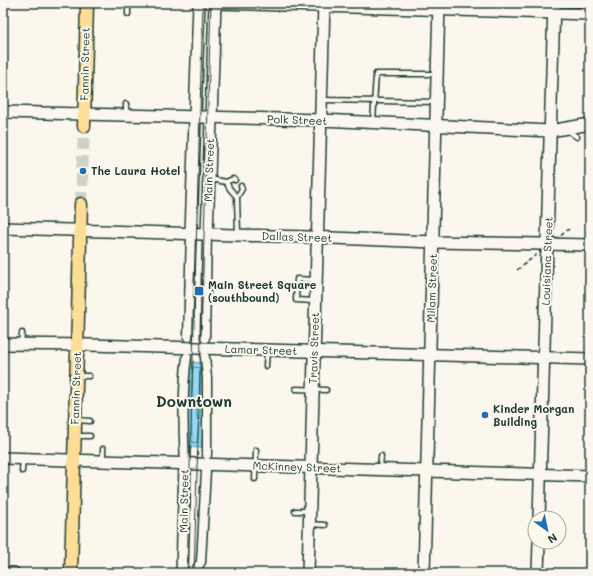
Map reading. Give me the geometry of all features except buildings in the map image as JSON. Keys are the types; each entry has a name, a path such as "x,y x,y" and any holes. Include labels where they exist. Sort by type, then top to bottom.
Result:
{"main road":[{"name":"Fannin Street","path":"84,120 87,3"},
{"name":"Main Street","path":"191,233 199,3"},
{"name":"Main Street","path":"206,234 215,3"},
{"path":"215,3 554,8 590,14"},
{"name":"Travis Street","path":"308,573 324,5"},
{"name":"Milam Street","path":"424,573 439,6"},
{"name":"Louisiana Street","path":"539,510 554,8"},
{"name":"Polk Street","path":"3,112 84,120 126,115 321,120 550,130 590,124"},
{"name":"Fannin Street","path":"71,573 75,420 83,376 78,345 81,204"},
{"name":"Dallas Street","path":"3,228 317,237 433,242 590,245"},
{"name":"Lamar Street","path":"3,344 21,339 78,345 590,359"},
{"name":"McKinney Street","path":"3,458 590,476"},
{"name":"Main Street","path":"182,573 185,464"},
{"path":"538,550 538,573"},
{"path":"3,573 14,573"}],"street":[{"name":"Main Street","path":"188,337 191,233"},
{"name":"Main Street","path":"205,338 206,234"},
{"name":"Main Street","path":"185,464 183,433 185,370 187,357"},
{"path":"205,357 207,378 207,455"},
{"name":"Main Street","path":"197,573 197,568 201,562 206,471"}],"lane":[{"path":"128,3 128,14"},
{"path":"373,123 376,74 437,74"},
{"path":"321,100 437,102"},
{"path":"126,104 126,115"},
{"path":"565,128 577,137"},
{"path":"208,179 226,182 232,179 235,180"},
{"path":"226,182 237,197"},
{"path":"238,235 237,197 242,189 242,186"},
{"path":"316,280 297,280 296,300 316,301"},
{"path":"266,366 267,350"},
{"path":"296,389 326,390"},
{"path":"75,420 90,421"},
{"path":"75,436 90,436"},
{"path":"102,461 103,449"},
{"path":"255,479 256,450"},
{"path":"380,470 381,456"},
{"path":"22,471 23,459"},
{"path":"295,511 310,511"},
{"path":"310,524 325,525"}],"path":[{"path":"517,270 569,229"}],"water":[{"path":"190,362 203,363 204,406 201,407 201,419 204,419 201,448 188,447 187,414"}],"tunnel":[{"path":"81,204 84,126"}],"tram line":[{"path":"187,573 203,3"},
{"path":"194,573 211,3"}],"place":[{"name":"The Laura Hotel","path":"83,171"},
{"name":"Main Street Square (southbound)","path":"199,291"},
{"name":"Kinder Morgan Building","path":"485,415"}],"district":[{"name":"Downtown","path":"194,402"}]}
